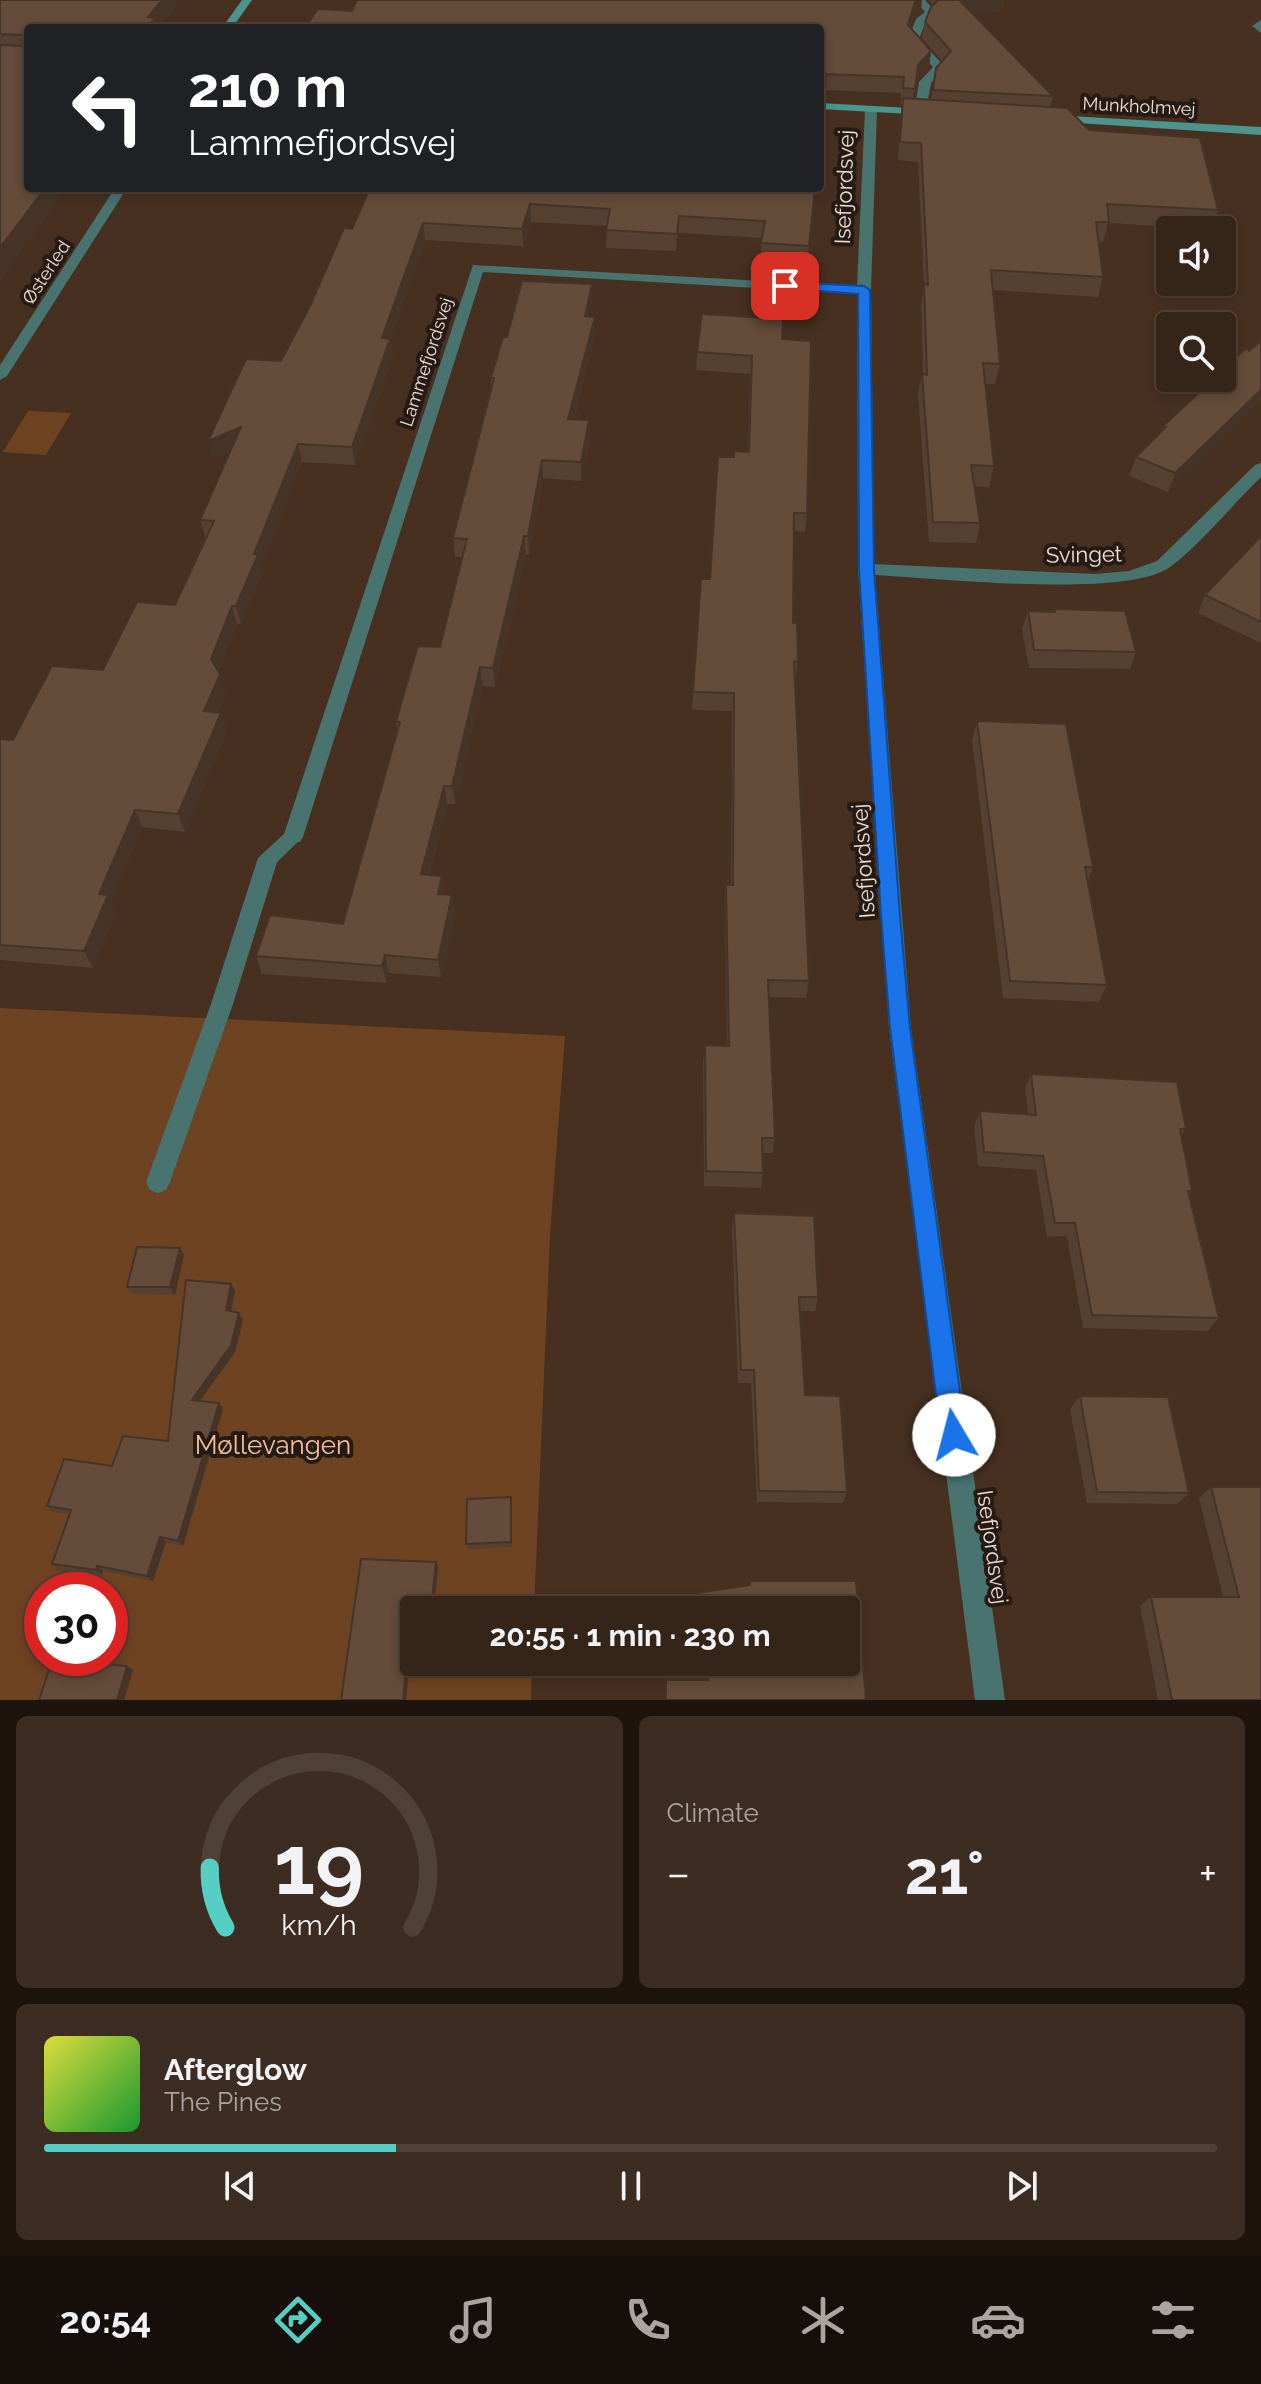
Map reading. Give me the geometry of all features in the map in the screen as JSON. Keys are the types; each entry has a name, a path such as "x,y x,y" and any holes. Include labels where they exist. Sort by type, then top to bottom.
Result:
{"street":[{"path":"230,24 247,0"},
{"path":"919,0 931,12 921,19 913,39 939,67 925,82 920,112"},
{"path":"1261,23 1257,26 1261,30"},
{"path":"824,106 948,113"},
{"name":"Isefjordsvej","path":"871,109 864,290 866,569 900,1028 990,1700"},
{"name":"Munkholmvej","path":"1045,119 1261,131"},
{"name":"Østerled","path":"0,376 118,192"},
{"name":"Lammefjordsvej","path":"158,1182 222,1004 268,858 293,837 478,268 864,290"},
{"name":"Svinget","path":"866,569 1095,580 1131,576 1163,565 1261,468"}],"green space":[{"path":"28,411 71,413 46,455 3,452"},
{"name":"Møllevangen","path":"0,1008 565,1036 550,1235 535,1596 400,1596 400,1676 532,1676 531,1700 0,1700"}],"building":[{"path":"0,0 162,0 148,17 155,18 150,24 24,24 24,37 0,34"},
{"path":"357,0 918,0 908,25 931,51 918,65 915,89 903,88 904,77 826,74 824,85 824,24 308,24 318,9 352,11"},
{"path":"938,0 972,0 961,2 1053,96 933,90 936,68 951,51 925,22 931,7"},
{"path":"24,41 24,192 42,192 0,248 0,45 22,46"},
{"path":"903,98 1067,108 1089,130 1200,138 1218,210 1107,204 1109,222 1096,222 1103,277 991,270 1000,364 983,363 994,466 971,465 980,523 933,522 922,374 927,375 924,284 928,285 921,143 900,142"},
{"path":"368,192 815,192 809,246 761,243 765,221 679,216 677,234 606,230 610,209 530,204 522,229 423,223 382,338 390,339 352,447 298,444 254,554 258,555 236,606 232,606 211,659 220,674 204,711 221,713 178,814 135,810 99,894 108,895 84,951 0,945 0,739 13,740 52,666 103,670 137,602 175,605 214,521 200,520 241,427 208,441 246,359 281,361 310,306 344,228 352,229"},
{"path":"522,281 592,284 585,316 595,317 568,419 589,420 581,462 542,460 528,536 524,536 493,668 480,667 452,786 444,786 421,874 442,876 438,894 452,895 438,960 385,955 382,966 256,956 270,915 343,924 400,722 396,721 418,646 440,647 467,539 453,538 494,378 491,378 503,337 507,337"},
{"path":"702,314 783,319 782,339 811,341 807,513 794,513 793,623 797,623 798,662 794,661 809,981 768,980 775,1138 762,1138 763,1173 706,1171 705,1045 729,1046 726,885 733,885 734,693 693,692 701,579 710,579 718,457 734,457 734,451 749,452 752,356 697,352"},
{"path":"1261,341 1261,390 1175,473 1136,457 1166,427 1163,426 1200,392 1236,392 1236,358 1246,348 1249,351"},
{"path":"1261,536 1261,622 1205,595"},
{"path":"1054,609 1125,611 1136,652 1034,650 1028,611 1055,612"},
{"path":"977,721 1066,724 1093,867 1085,867 1107,985 1010,981"},
{"path":"1031,1074 1177,1082 1186,1129 1180,1129 1192,1191 1188,1191 1219,1318 1092,1315 1075,1223 1055,1223 1043,1156 984,1152 980,1111 1036,1115"},
{"path":"734,1213 814,1216 818,1297 799,1297 805,1395 840,1396 847,1492 759,1491 754,1370 741,1370"},
{"path":"137,1247 180,1248 170,1287 127,1287"},
{"path":"186,1280 231,1284 226,1310 239,1313 231,1345 192,1400 219,1403 178,1541 160,1537 147,1576 97,1566 96,1570 52,1564 71,1510 47,1506 64,1459 112,1466 123,1436 168,1441"},
{"path":"1080,1396 1168,1397 1189,1493 1097,1492"},
{"path":"1211,1487 1261,1487 1261,1700 1172,1700 1151,1597 1239,1597"},
{"path":"511,1497 511,1542 466,1544 467,1499"},
{"path":"361,1559 436,1562 432,1596 400,1596 400,1676 405,1676 403,1700 341,1700"},
{"path":"750,1581 856,1581 857,1596 697,1596 698,1593 750,1585"},
{"path":"860,1629 866,1700 666,1700 666,1680 708,1680 707,1676 860,1676"},
{"path":"47,1676 124,1676 117,1700 39,1700"}],"route":[{"path":"785,286 864,290 866,569 890,916 900,1028 954,1435"}]}
